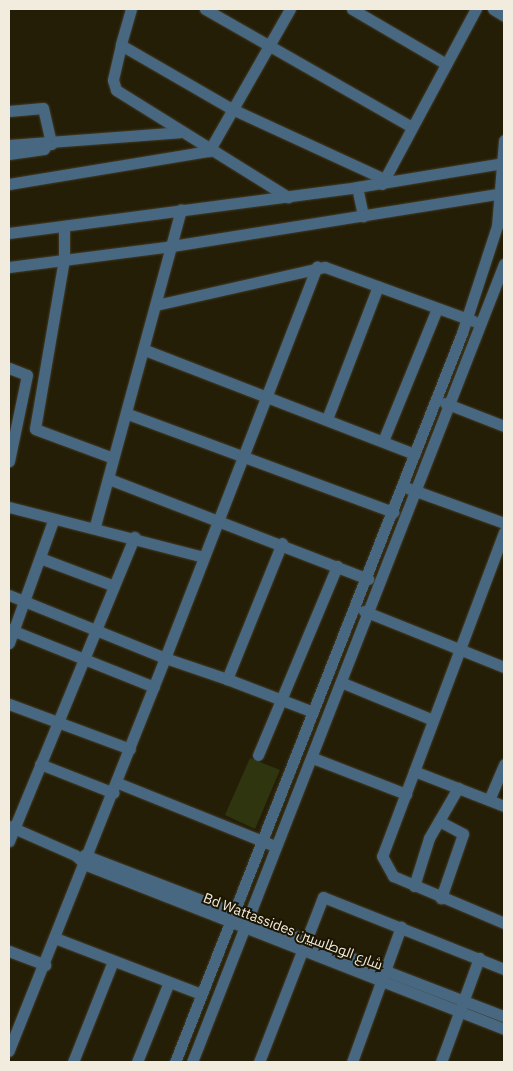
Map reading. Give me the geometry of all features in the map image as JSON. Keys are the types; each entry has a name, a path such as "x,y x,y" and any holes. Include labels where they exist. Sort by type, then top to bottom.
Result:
{"street":[{"path":"131,9 121,45 114,87 209,152 288,197"},
{"path":"205,9 268,47 412,127"},
{"path":"209,152 290,9"},
{"path":"352,9 446,64"},
{"path":"383,181 476,9"},
{"path":"493,9 504,16"},
{"path":"121,45 232,109 383,181"},
{"path":"9,111 43,108 49,144"},
{"path":"9,145 43,140 49,144 180,132"},
{"path":"504,140 502,193 497,226 466,318 368,579 262,841 229,917 177,1059 194,1062 242,928 344,683 419,492 480,323 504,264"},
{"path":"9,154 44,149 49,144"},
{"path":"9,184 209,152"},
{"path":"9,233 288,197 502,163"},
{"path":"356,187 363,216"},
{"path":"9,267 172,246 502,193"},
{"path":"95,526 128,414 181,210"},
{"path":"64,226 64,259 35,429 114,458"},
{"path":"156,305 317,267 378,286 437,309 480,323"},
{"path":"9,1051 88,860 204,557 269,397 317,267"},
{"path":"327,419 378,286"},
{"path":"383,441 437,309"},
{"path":"145,350 415,454"},
{"path":"9,368 27,376 9,460"},
{"path":"436,400 504,426"},
{"path":"128,414 392,512"},
{"path":"109,479 220,520 368,579"},
{"path":"402,486 504,523"},
{"path":"9,507 53,521 95,526 204,557"},
{"path":"9,643 11,630 25,602 53,521"},
{"path":"504,532 382,856 389,872 414,886 504,924"},
{"path":"9,841 11,827 40,764 134,537"},
{"path":"227,679 282,544"},
{"path":"40,558 114,586"},
{"path":"258,755 337,566"},
{"path":"9,595 165,658 282,699 313,712"},
{"path":"355,608 504,667"},
{"path":"11,630 154,687"},
{"path":"344,683 433,720"},
{"path":"9,704 130,749"},
{"path":"314,758 406,794"},
{"path":"40,764 116,788 277,846"},
{"path":"489,800 504,764"},
{"path":"414,771 504,806"},
{"path":"414,886 438,821 458,788"},
{"path":"438,821 463,834 441,898"},
{"name":"Bd Wattassides شارع الوطاسيين","path":"11,827 229,917 242,928 302,944"},
{"path":"259,1062 302,944 323,897 504,969"},
{"name":"Bd Wattassides شارع الوطاسيين","path":"229,917 247,917 302,944 383,975 504,1029"},
{"path":"352,1062 401,928"},
{"path":"55,938 201,994"},
{"path":"9,951 45,965"},
{"path":"441,1062 479,958"},
{"path":"74,1062 113,961"},
{"name":"Bd Wattassides شارع الوطاسيين","path":"383,975 463,999 504,1016"},
{"path":"137,1062 169,982"}],"green space":[{"path":"250,758 280,770 255,829 225,815"}]}
